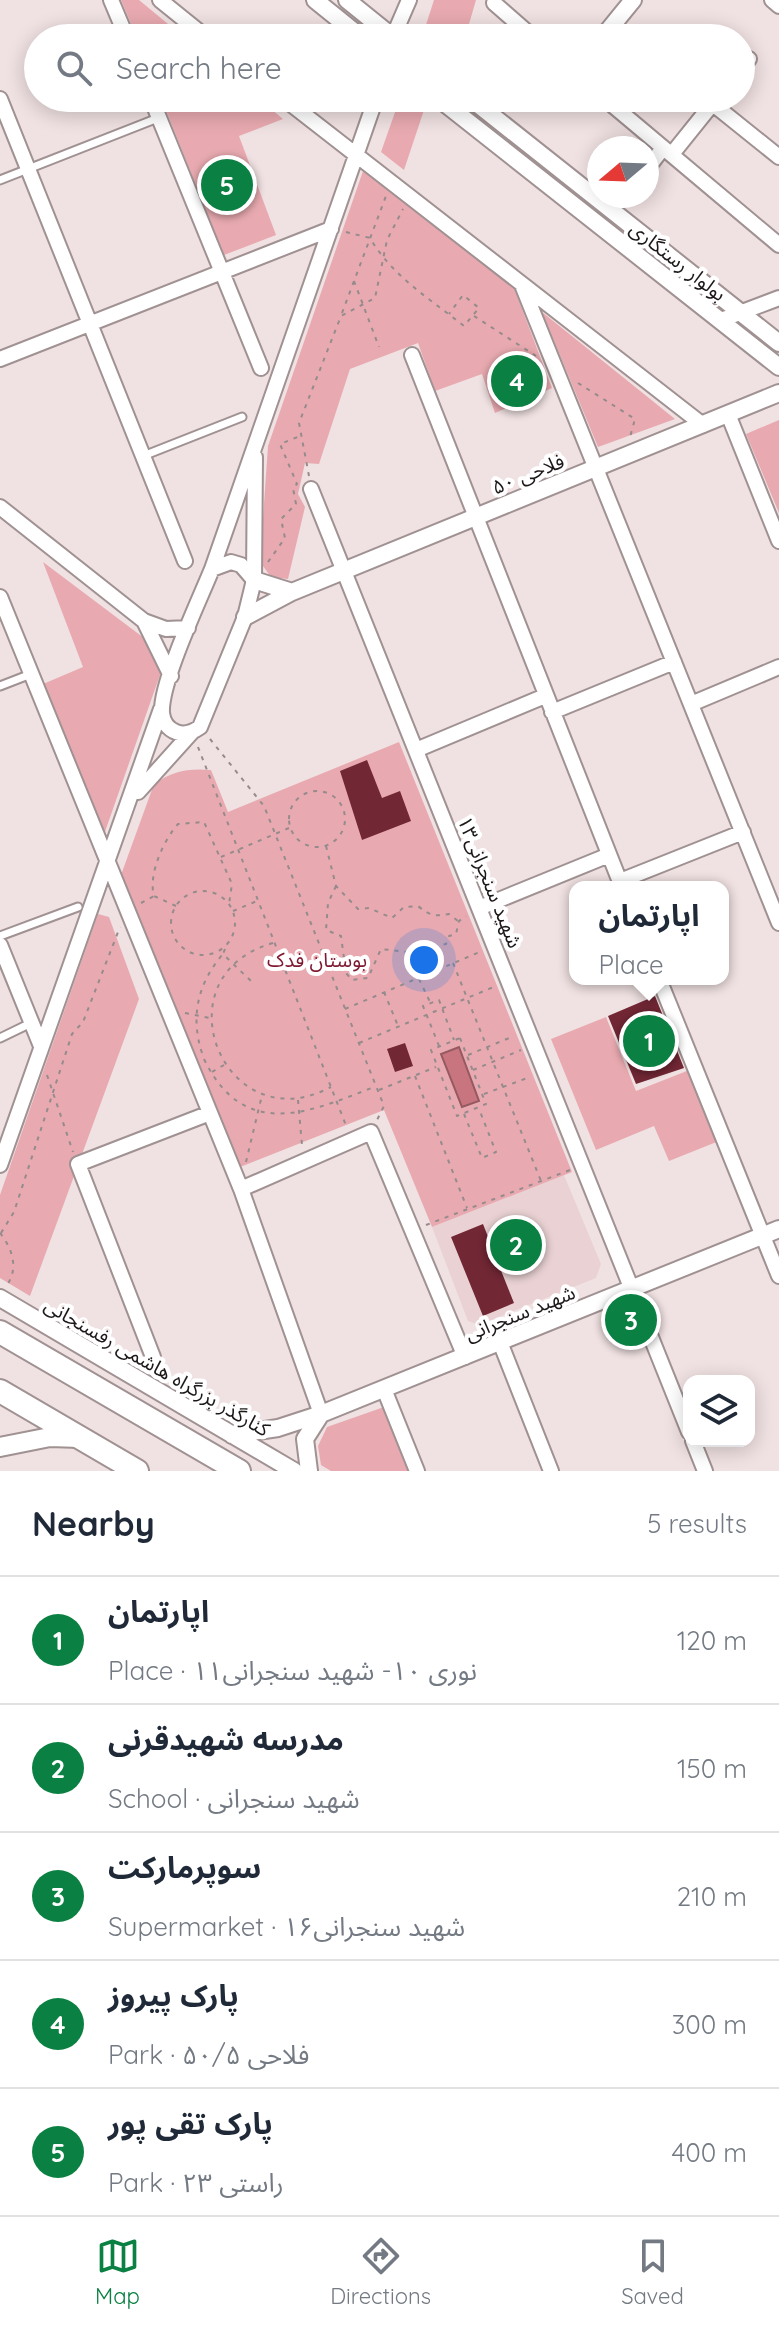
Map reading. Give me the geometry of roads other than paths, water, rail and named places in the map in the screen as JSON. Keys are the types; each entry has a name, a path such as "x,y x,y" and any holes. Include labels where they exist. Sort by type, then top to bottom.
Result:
{"highway":[{"path":"0,1332 239,1471"},
{"path":"0,1391 137,1471"}],"main road":[{"path":"0,1447 50,1437 80,1438"}],"street":[{"path":"111,0 121,24"},
{"path":"160,0 190,24"},
{"path":"315,0 345,24"},
{"path":"347,0 377,24"},
{"path":"400,24 409,0"},
{"path":"618,24 633,0"},
{"path":"772,0 779,6"},
{"path":"494,3 518,24"},
{"path":"0,99 185,561"},
{"path":"157,112 261,368"},
{"path":"300,112 703,425"},
{"path":"0,1165 371,112"},
{"name":"بولوار رستگاری","path":"456,112 779,367"},
{"name":"بولوار رستگاری","path":"488,112 779,343"},
{"path":"621,112 779,245"},
{"path":"659,158 705,112"},
{"path":"723,112 779,157"},
{"path":"0,359 331,229"},
{"path":"522,285 779,923"},
{"path":"721,320 779,298"},
{"path":"412,355 620,881"},
{"name":"فلاحی ۵۰","path":"245,617 292,592 779,393"},
{"path":"728,414 779,541"},
{"path":"126,808 149,776 196,730 245,617 254,580 255,445"},
{"name":"شهید سنجرانی۱۳","path":"311,489 683,1417"},
{"path":"0,507 144,621 166,629 188,628"},
{"path":"212,569 231,562 241,565 254,580 292,592"},
{"path":"0,597 241,1189 321,1414 305,1439 309,1471"},
{"path":"144,621 171,676"},
{"path":"552,712 674,662"},
{"path":"691,704 779,667"},
{"path":"416,750 545,696"},
{"path":"161,709 167,726 175,732 196,730"},
{"path":"628,881 743,832"},
{"path":"479,908 609,855"},
{"path":"0,945 41,1046"},
{"path":"661,985 779,1276"},
{"path":"153,1357 78,1164 210,1113"},
{"path":"241,1189 371,1132 465,1357"},
{"name":"شهید سنجرانی","path":"232,1435 278,1428 321,1414 779,1229"},
{"name":"کنارگذر بزرگراه هاشمی رفسنجانی","path":"3,1293 294,1471"},
{"path":"500,1342 551,1471"},
{"path":"384,1389 417,1471"},
{"path":"695,1447 705,1471"}],"lane":[{"path":"0,180 159,117"},
{"path":"143,456 242,417"},
{"path":"0,686 31,674"},
{"path":"0,936 78,907"},
{"path":"0,1038 32,1023"}],"place":[{"name":"پارک تقی پور","path":"227,185"},
{"name":"پارک پیروز","path":"517,381"},
{"name":"اپارتمان","path":"649,1041"},
{"name":"مدرسه شهیدقرنی","path":"516,1245"},
{"name":"سوپرمارکت","path":"631,1320"}],"park label":[{"name":"بوستان فدک","path":"317,960"}]}
